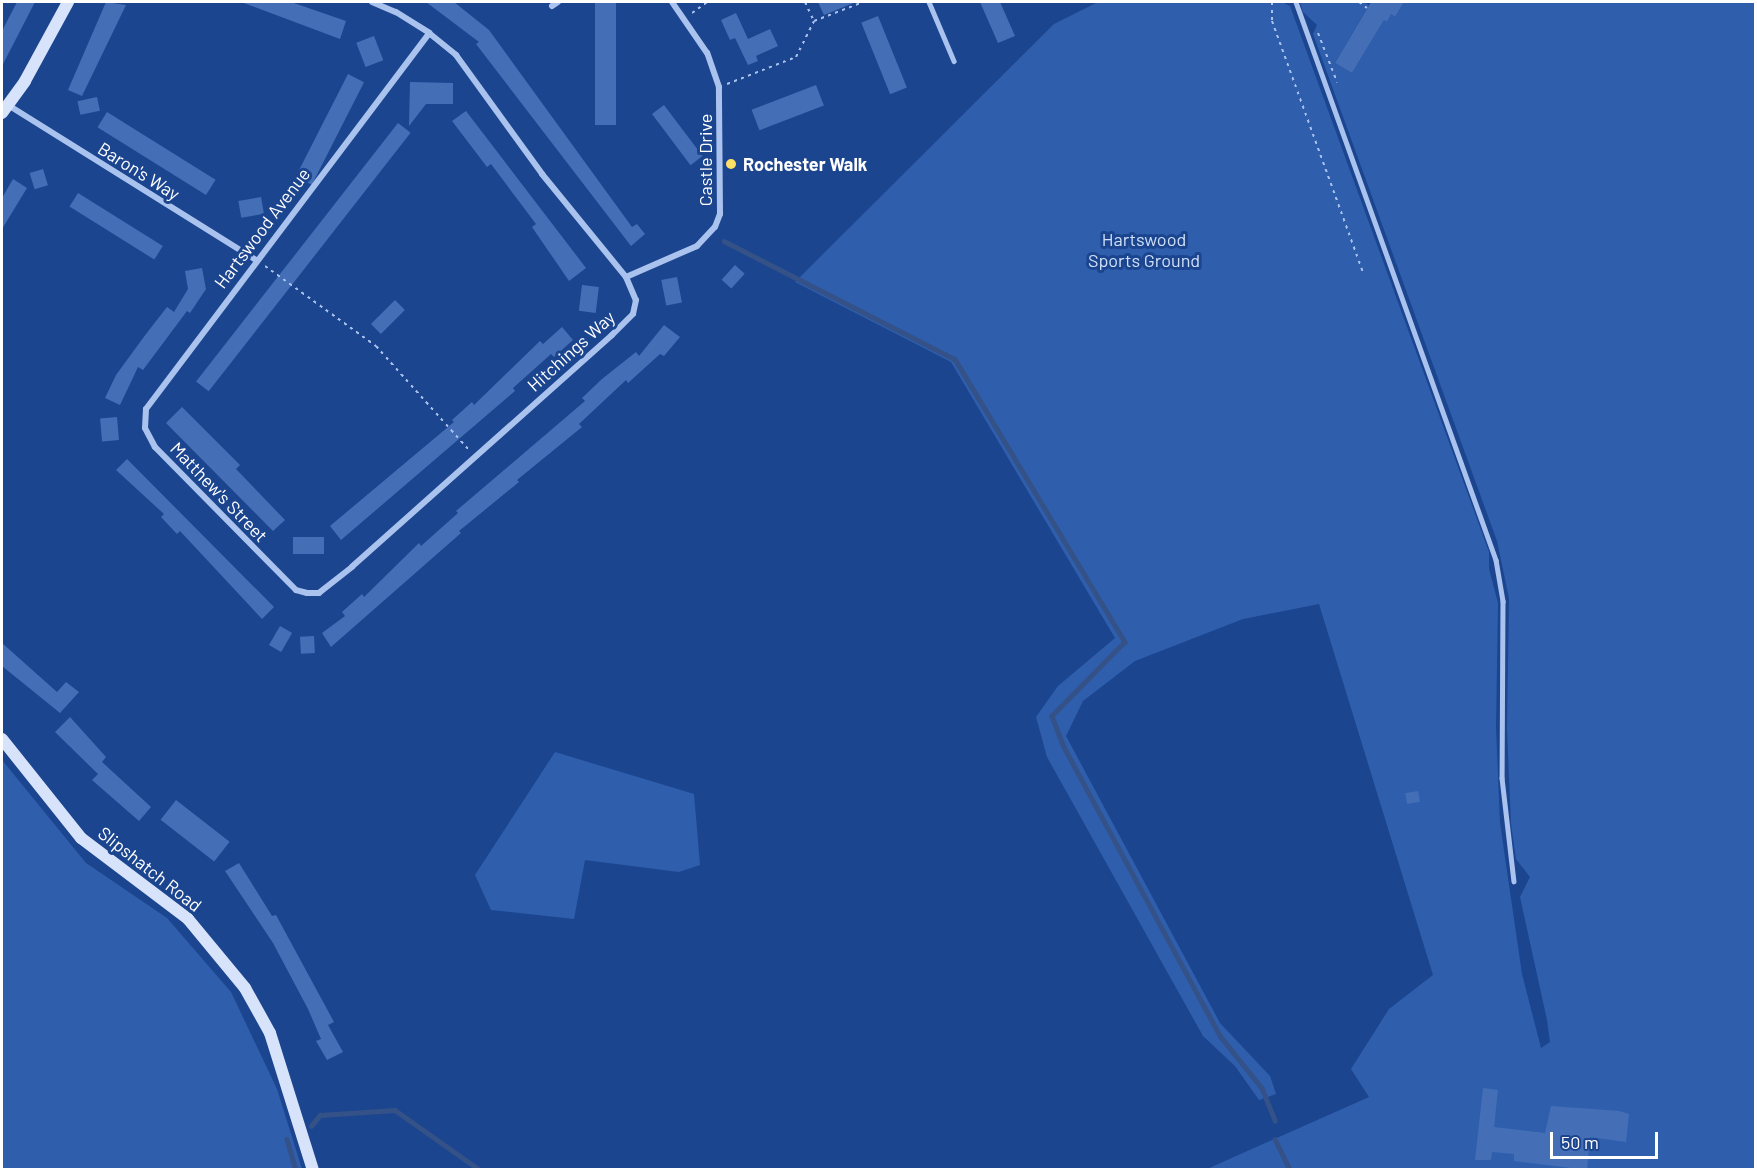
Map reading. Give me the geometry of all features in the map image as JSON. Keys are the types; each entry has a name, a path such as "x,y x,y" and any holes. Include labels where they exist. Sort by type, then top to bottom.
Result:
{"street":[{"path":"4,109 48,43 69,2"},
{"name":"Hitchings Way","path":"262,557 296,590 319,593 625,324 636,300 626,277 542,174 480,84 456,55 429,33 372,2"},
{"path":"552,6 558,2"},
{"name":"Castle Drive","path":"626,277 697,246 715,227 720,214 719,87 707,53 672,2"},
{"name":"Hartswood Avenue","path":"155,447 144,419 150,400 429,33"},
{"name":"Baron's Way","path":"4,109 256,260"},
{"name":"Matthew's Street","path":"155,447 262,557"},
{"name":"Slipshatch Road","path":"2,739 81,838 188,919 245,988 270,1033 313,1170"}],"lane":[{"path":"929,2 954,61"},
{"path":"1296,2 1496,560 1503,602 1502,778 1514,881"}],"path":[{"path":"685,18 707,2"},
{"path":"805,2 814,21"},
{"path":"719,87 796,57 814,21 863,2"},
{"path":"1272,2 1272,21 1363,272"},
{"path":"1359,2 1367,8"},
{"path":"256,260 376,346 475,457"}],"green space":[{"name":"Hartswood Sports Ground","path":"1098,2 1282,2 1290,6 1489,552 1489,569 1498,603 1496,727 1500,823 1522,974 1541,1048 1550,1042 1547,1020 1520,897 1530,877 1516,859 1511,824 1507,729 1509,598 1497,541 1313,34 1317,25 1303,12 1300,2 1363,2 1369,5 1335,63 1352,73 1384,20 1387,22 1391,14 1395,17 1404,2 1755,2 1755,1169 1207,1169 1369,1097 1351,1069 1389,1009 1433,975 1319,604 1243,619 1135,661 1083,701 1066,736 1220,1023 1270,1076 1276,1094 1259,1100 1235,1066 1203,1036 1047,757 1036,717 1058,686 1115,638 951,362 795,282 1054,24"},
{"path":"555,752 694,794 700,865 679,872 585,860 574,919 491,910 475,875"},
{"path":"2,760 86,863 167,918 231,992 277,1089 302,1169 2,1169"}],"building":[{"path":"17,2 35,2 2,66 2,31"},
{"path":"106,2 126,5 82,96 68,90"},
{"path":"241,2 291,2 346,21 340,39"},
{"path":"426,2 454,2 489,30 632,227 637,224 645,234 631,246 476,44 479,42"},
{"path":"595,2 616,2 616,125 595,125"},
{"path":"818,2 856,2 824,15"},
{"path":"980,2 1000,2 1015,36 998,43"},
{"path":"1371,2 1404,2 1395,17 1391,14 1387,22 1384,20 1352,73 1335,63"},
{"path":"736,13 748,39 770,29 778,46 756,56 758,61 748,65 735,38 730,40 721,20"},
{"path":"878,16 907,87 890,94 861,23"},
{"path":"374,36 383,60 366,67 356,43"},
{"path":"348,74 364,82 312,185 296,176"},
{"path":"410,82 453,83 453,104 426,104 409,126"},
{"path":"816,85 824,106 759,130 752,110"},
{"path":"97,97 100,111 80,115 77,101"},
{"path":"664,105 703,156 691,165 652,114"},
{"path":"466,111 586,268 569,281 532,227 536,224 491,164 487,167 452,121"},
{"path":"107,112 216,180 206,195 97,127"},
{"path":"398,123 411,133 209,391 196,381"},
{"path":"43,169 48,185 35,189 30,173"},
{"path":"13,179 27,188 2,229 2,198"},
{"path":"78,193 163,246 154,260 70,207"},
{"path":"261,197 264,214 241,218 238,201"},
{"path":"735,265 745,274 731,289 722,280"},
{"path":"202,268 206,289 190,313 187,311 143,370 138,367 120,405 105,398 116,375 167,307 174,312 188,289 185,271"},
{"path":"677,277 682,303 666,306 661,280"},
{"path":"582,285 599,287 596,313 579,311"},
{"path":"395,300 405,310 381,334 371,324"},
{"path":"664,325 680,337 664,356 660,354 628,383 626,380 579,424 582,427 517,480 519,482 459,531 461,533 331,647 322,633 345,616 342,612 362,594 364,597 419,543 421,546 458,513 456,511 585,401 582,398 602,379 636,352 639,356"},
{"path":"562,327 573,340 554,357 551,354 513,388 515,391 341,540 330,526 454,422 452,420 472,402 474,405 540,341 543,344"},
{"path":"182,407 240,465 236,469 285,520 273,531 166,423"},
{"path":"117,417 119,440 102,441 100,418"},
{"path":"127,459 274,607 262,619 180,531 177,534 161,517 164,514 116,470"},
{"path":"293,537 324,537 324,554 293,554"},
{"path":"280,626 292,633 281,652 269,645"},
{"path":"314,636 315,653 301,654 300,637"},
{"path":"2,643 57,692 66,682 79,692 60,713 2,666"},
{"path":"70,717 106,757 102,762 151,807 139,821 92,780 98,774 55,732"},
{"path":"1418,791 1420,802 1407,804 1405,793"},
{"path":"176,800 230,842 214,862 161,820"},
{"path":"239,863 272,916 276,915 334,1022 328,1025 343,1052 327,1060 316,1041 321,1039 308,1009 273,943 225,871"},
{"path":"1483,1088 1498,1090 1494,1127 1545,1133 1551,1106 1619,1111 1629,1114 1626,1142 1590,1137 1587,1170 1514,1161 1514,1154 1492,1152 1491,1160 1475,1160"}],"waterway":[{"path":"724,241 955,359 1125,642 1052,716 1064,747 1221,1037 1262,1088 1275,1120"},
{"path":"311,1126 320,1115 395,1110 480,1170"},
{"path":"287,1139 296,1170"},
{"path":"1275,1139 1290,1170"}],"place":[{"name":"Rochester Walk","path":"731,164"}]}
